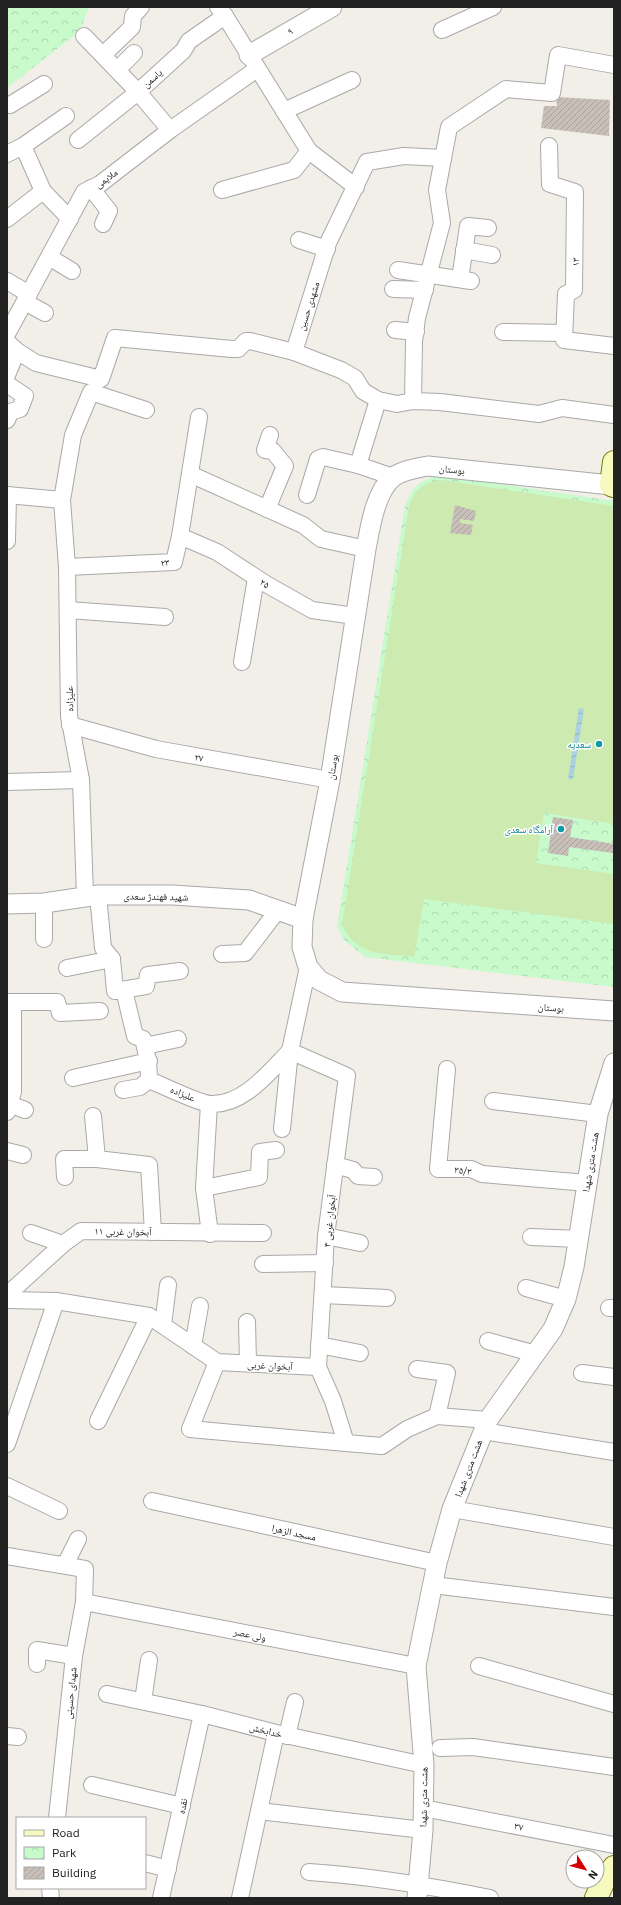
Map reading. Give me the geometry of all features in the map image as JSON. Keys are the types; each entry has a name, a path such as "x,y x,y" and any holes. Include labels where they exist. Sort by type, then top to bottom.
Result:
{"main road":[{"path":"612,486 614,462"}],"street":[{"path":"103,55 132,27 133,16 141,7"},
{"name":"۹","path":"253,62 332,7"},
{"path":"442,30 493,7"},
{"path":"221,11 309,151 356,187"},
{"name":"یاسمن","path":"78,140 138,92 182,51 189,42 221,11"},
{"path":"84,36 138,92 170,130"},
{"path":"117,70 134,53"},
{"path":"413,401 416,332 442,223 437,190 449,126 506,89 552,94 558,55 614,65"},
{"name":"ملایمی","path":"7,334 84,192 100,184 170,130 253,62"},
{"path":"284,111 352,80"},
{"path":"10,105 44,84"},
{"path":"7,154 23,146 66,116"},
{"path":"23,146 43,191 70,220"},
{"name":"۱۳","path":"549,146 550,184 575,192 574,290 566,294 564,333"},
{"path":"222,190 294,170 309,151"},
{"name":"مشهدی حسین","path":"294,352 327,249 367,162 404,156 443,158"},
{"path":"91,188 110,211 103,224"},
{"path":"7,219 43,191"},
{"path":"393,288 427,282 465,280 464,250 468,226 488,228"},
{"path":"299,240 327,249"},
{"path":"464,250 492,255"},
{"path":"49,257 72,271"},
{"path":"398,270 427,282"},
{"path":"7,281 45,314"},
{"path":"395,330 416,332"},
{"path":"503,332 564,333 564,340 614,346"},
{"path":"7,375 12,346 36,363 101,379 115,338 232,349 238,349 246,342 250,341 294,352 327,364 355,378 363,390 378,400 397,404 413,401 440,402 539,414 562,408 614,415"},
{"path":"7,384 25,396 20,409 10,412 7,420"},
{"name":"علیزاده","path":"146,410 91,392 73,435 62,500 67,567 69,716 81,780 91,896 103,948 112,959 119,991 135,1036 143,1039 149,1062 149,1080 209,1104 204,1188 210,1234"},
{"path":"358,465 378,400"},
{"name":"۲۳","path":"67,567 174,562 180,536 199,417"},
{"path":"267,509 285,466 273,452 265,450 270,434"},
{"path":"307,495 318,459 324,457 358,465 393,477"},
{"name":"بوستان","path":"612,486 428,466 410,469 393,477 381,493 375,510 366,549 330,780 303,919 302,947 308,967 319,980 342,992 614,1011"},
{"path":"190,474 303,525 321,539 366,549"},
{"path":"7,541 7,495 62,500"},
{"name":"۲۵","path":"180,536 217,552 256,578 312,610 355,616"},
{"path":"242,662 256,578"},
{"path":"68,610 165,618"},
{"name":"۲۷","path":"70,725 156,749 330,780"},
{"path":"7,782 81,780"},
{"name":"شهید فهندژ سعدی","path":"7,904 44,903 91,896 173,895 249,900 303,919"},
{"path":"44,903 44,939"},
{"path":"222,954 245,953 278,910"},
{"path":"67,968 112,959"},
{"path":"282,1129 290,1051 308,967"},
{"path":"119,991 146,986 148,975 180,971"},
{"path":"25,1110 8,1108 13,1092 10,1002 57,1002 60,1013 100,1011"},
{"path":"145,1046 178,1039"},
{"path":"209,1104 229,1102 258,1083 290,1051"},
{"name":"آبخوان غربی ۳","path":"290,1051 347,1076 326,1236 318,1367"},
{"path":"73,1078 149,1062"},
{"name":"هشت متری شهدا","path":"418,1891 424,1765 416,1666 437,1563 452,1509 485,1426 553,1329 566,1299 579,1239 598,1114 614,1064"},
{"name":"۳۵/۳","path":"447,1069 438,1169 471,1169 482,1174 587,1183"},
{"path":"123,1090 140,1087 149,1080"},
{"path":"493,1101 598,1114"},
{"path":"93,1116 97,1159"},
{"path":"204,1188 259,1176 260,1152 276,1150"},
{"path":"7,1151 23,1155"},
{"path":"65,1177 64,1159 97,1159 149,1165 153,1232"},
{"path":"335,1165 353,1170 358,1176 374,1177"},
{"name":"آبخوان غربی ۱۱","path":"7,1295 63,1244 81,1231 210,1234 263,1233"},
{"path":"31,1233 63,1244"},
{"path":"326,1236 360,1243"},
{"path":"531,1237 579,1239"},
{"path":"263,1264 325,1263"},
{"path":"163,1325 168,1285"},
{"path":"526,1288 566,1299"},
{"path":"323,1294 387,1298"},
{"path":"7,1300 56,1300 149,1316 218,1362 190,1429 382,1446 407,1429 437,1416 614,1452"},
{"path":"7,1444 12,1412 56,1300"},
{"path":"193,1346 200,1306"},
{"path":"98,1421 149,1316"},
{"path":"247,1322 248,1363"},
{"path":"488,1341 536,1354"},
{"path":"319,1346 360,1352"},
{"name":"آبخوان غربی","path":"218,1362 318,1367"},
{"path":"318,1367 333,1401 346,1443"},
{"path":"417,1369 447,1373 437,1416"},
{"path":"582,1373 614,1377"},
{"path":"7,1486 59,1511"},
{"name":"مسجد الزهرا","path":"152,1500 437,1563"},
{"path":"452,1509 614,1537"},
{"path":"7,1556 65,1565 78,1539"},
{"name":"شهدای حسینی","path":"57,1817 74,1656 84,1602 85,1569 65,1565"},
{"path":"433,1585 614,1607"},
{"name":"ولی عصر","path":"84,1602 416,1666"},
{"path":"37,1664 37,1650 74,1656"},
{"path":"143,1701 149,1660"},
{"path":"478,1666 614,1704"},
{"name":"خدابخش","path":"107,1694 202,1714 282,1734 424,1765"},
{"path":"240,1898 259,1811 282,1734 295,1702"},
{"name":"نقده","path":"162,1898 202,1714"},
{"path":"440,1748 473,1747 614,1768"},
{"path":"92,1785 182,1806"},
{"name":"۳۷","path":"423,1808 614,1845"},
{"path":"259,1811 422,1830"},
{"path":"146,1863 168,1869"},
{"path":"309,1872 362,1875 418,1891 490,1898"}],"green space":[{"path":"7,7 89,7 80,31 7,88"},
{"path":"440,475 614,501 614,987 365,957 344,940 337,927 405,506 411,493 418,485 427,479"},
{"path":"442,480 614,506 614,824 544,813 536,863 614,874 614,924 424,899 414,957 382,954 363,948 355,943 342,925 409,506 414,495 421,487"}],"water":[{"path":"579,708 584,709 573,779 568,779"}],"building":[{"path":"556,97 610,100 609,136 541,128 544,106 557,106"},
{"path":"455,505 476,511 474,521 460,519 460,523 473,525 471,535 450,533"},
{"name":"آرامگاه سعدی","path":"553,817 573,820 570,837 614,844 613,853 569,847 568,856 548,853"}],"place":[{"name":"سعدیه","path":"599,744"},
{"name":"آرامگاه سعدی","path":"561,829"}]}
